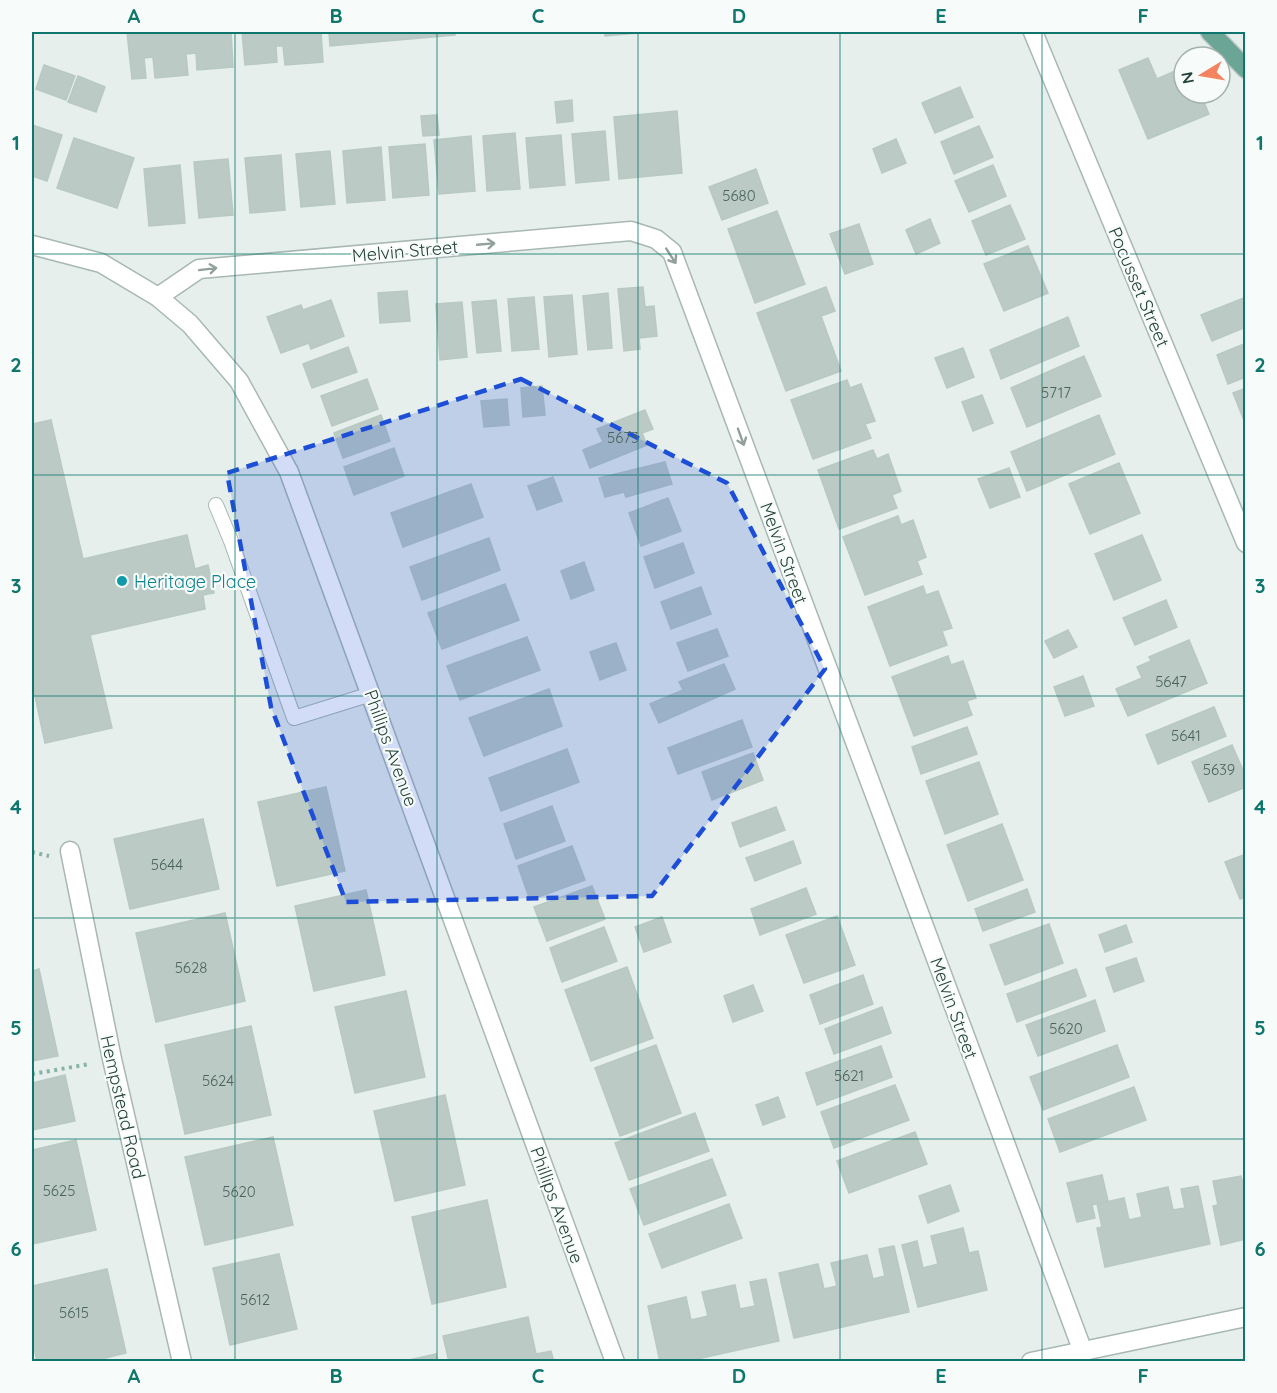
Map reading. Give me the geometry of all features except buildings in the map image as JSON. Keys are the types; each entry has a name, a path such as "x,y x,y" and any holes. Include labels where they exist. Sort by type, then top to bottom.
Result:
{"main road":[{"path":"1210,32 1245,69"}],"street":[{"name":"Pocusset Street","path":"1034,32 1245,543"},
{"name":"Melvin Street","path":"158,297 199,269 631,231 656,239 672,252 1084,1356"},
{"name":"Phillips Avenue","path":"32,245 101,263 158,297 190,324 239,381 289,472 615,1362"},
{"name":"Hempstead Road","path":"70,851 112,1059 182,1362"},
{"path":"1031,1362 1084,1356 1245,1317"}],"lane":[{"path":"216,505 294,718 371,694"}],"path":[{"path":"32,1074 85,1065"}],"highlighted area":[{"path":"521,379 727,483 825,669 652,896 346,902 271,707 227,473"}],"place":[{"name":"Heritage Place","path":"122,581"}]}
